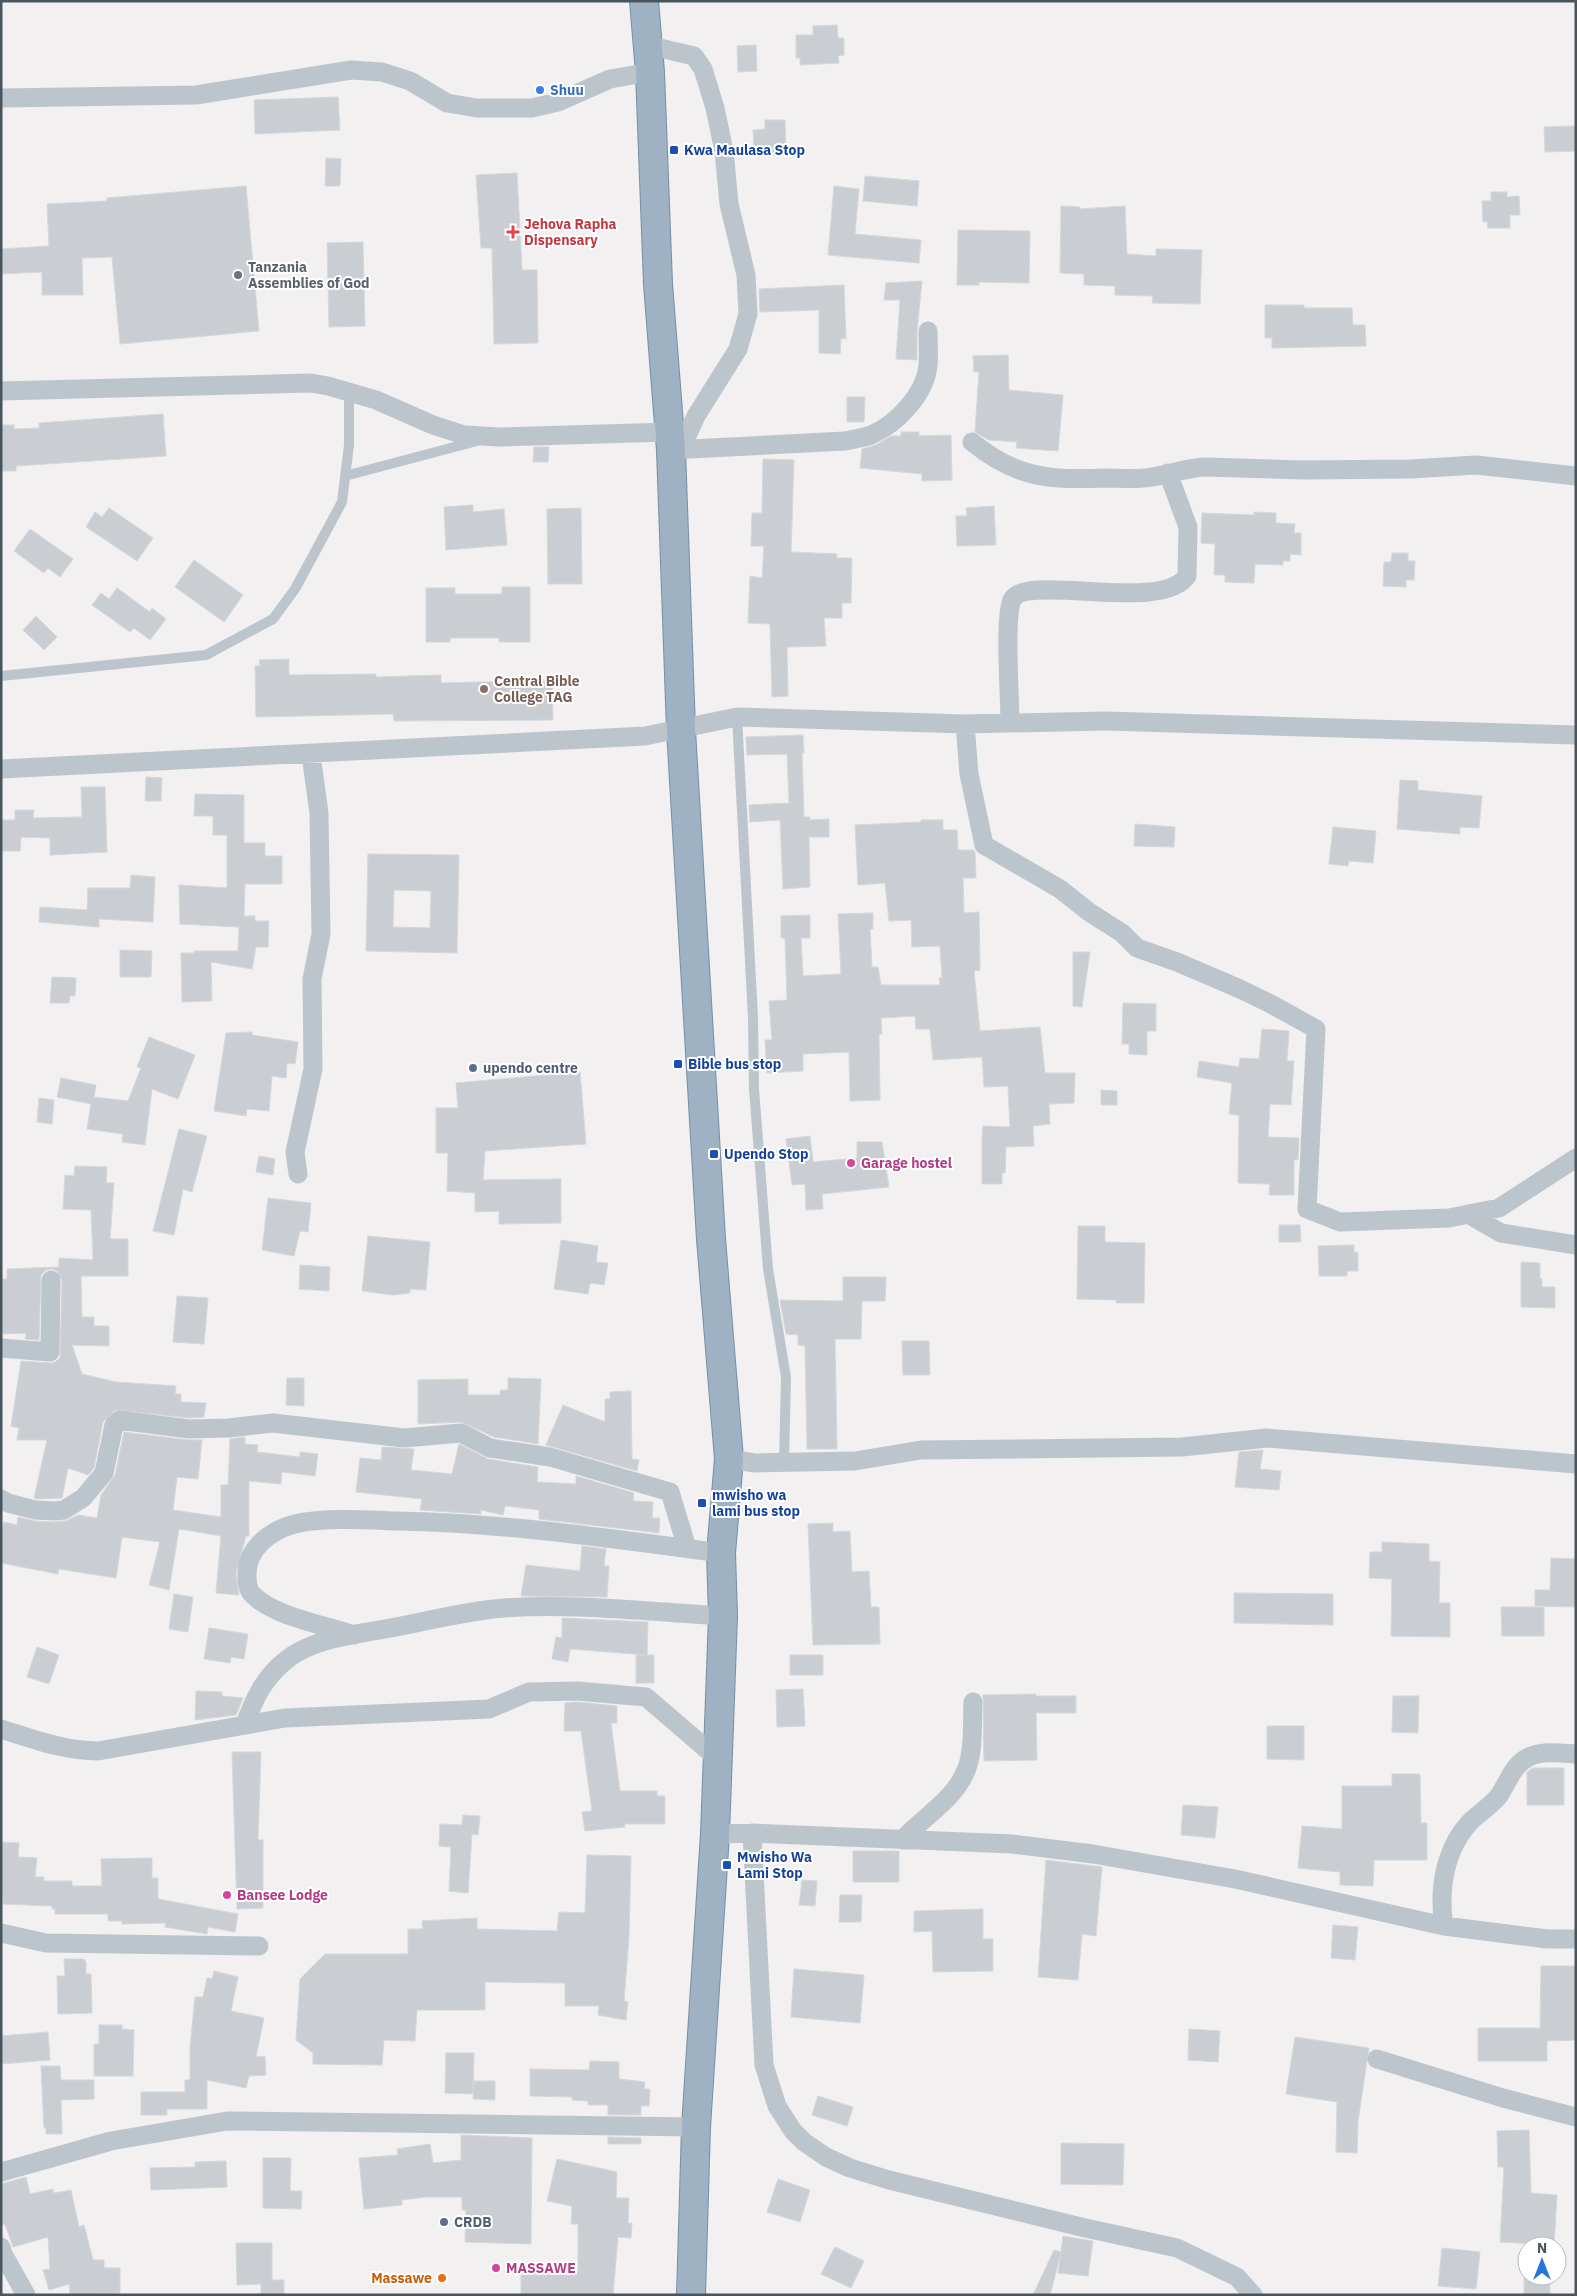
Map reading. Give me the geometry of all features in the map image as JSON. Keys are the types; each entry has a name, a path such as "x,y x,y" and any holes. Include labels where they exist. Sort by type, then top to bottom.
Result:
{"highway":[{"path":"644,1 650,72 658,284 673,444 681,730 711,1239 729,1459 721,1553 723,1616 715,1834 696,2127 691,2295"}],"street":[{"path":"647,45 694,56 703,69 715,108 724,152 729,204 746,276 748,314 738,349 696,416 673,444"},
{"path":"1,98 196,95 351,70 382,72 410,81 447,103 477,108 532,108 558,102 610,79 650,72"},
{"path":"1,391 311,384 349,392 451,432 495,436 673,444 845,441 872,435 895,420 909,406 924,381 928,366 928,331"},
{"path":"972,442 1004,465 1028,473 1054,478 1140,478 1205,467 1293,470 1411,469 1476,465 1576,476"},
{"path":"1010,722 1010,624 1011,603 1015,595 1022,591 1048,590 1122,593 1161,590 1174,587 1183,582 1187,576 1188,527 1168,473"},
{"path":"1,769 645,736 737,717 965,724 1106,721 1576,735"},
{"path":"965,724 969,774 984,844 1060,888 1089,912 1122,933 1137,948 1177,962 1240,989 1316,1029 1307,1209 1340,1222 1449,1218 1499,1208 1576,1158"},
{"path":"298,1174 295,1152 313,1069 312,979 321,934 319,813 311,754"},
{"path":"1468,1214 1501,1233 1576,1245"},
{"path":"1,1348 50,1352 51,1280"},
{"path":"1,1499 8,1503 34,1510 55,1511 64,1510 83,1498 104,1473 114,1425 119,1420 188,1429 229,1428 274,1423 404,1438 461,1433 490,1448 550,1457 670,1492 687,1548"},
{"path":"729,1459 754,1463 854,1461 922,1450 1182,1447 1266,1438 1576,1464"},
{"path":"354,1635 277,1610 252,1595 248,1588 248,1559 258,1544 279,1529 295,1524 380,1520 449,1522 721,1553"},
{"path":"244,1724 261,1686 286,1660 307,1648 354,1635 447,1616 503,1608 603,1609 723,1616"},
{"path":"1,1730 55,1746 80,1751 98,1751 244,1724 294,1718 489,1709 529,1692 577,1692 646,1697 718,1759"},
{"path":"902,1840 961,1781 968,1767 973,1702"},
{"path":"1444,1926 1441,1908 1444,1875 1450,1853 1457,1838 1472,1820 1492,1804 1519,1764 1526,1758 1537,1754 1576,1754"},
{"path":"715,1834 1012,1844 1093,1854 1235,1879 1444,1926 1547,1938 1576,1939"},
{"path":"752,1834 764,2066 777,2106 793,2131 804,2142 826,2157 850,2168 889,2180 1081,2227 1177,2248 1237,2276 1253,2295"},
{"path":"1,1934 46,1943 259,1946"},
{"path":"1377,2059 1503,2098 1576,2117"},
{"path":"1,2172 111,2141 227,2121 696,2127"},
{"path":"2,2252 26,2295"}],"lane":[{"path":"1,676 206,655 274,619 295,589 342,502 349,446 349,392"},
{"path":"345,476 495,436"},
{"path":"737,717 753,1018 754,1089 768,1269 786,1377 784,1462"}],"building":[{"path":"837,25 838,38 844,38 844,55 838,56 839,63 800,65 800,58 796,58 796,35 813,35 813,26"},
{"path":"756,45 757,71 738,72 737,46"},
{"path":"338,97 340,130 255,134 254,100"},
{"path":"765,120 785,120 786,155 767,156 767,151 754,151 753,130 765,129"},
{"path":"1576,126 1576,151 1545,152 1544,127"},
{"path":"326,158 341,159 340,186 325,186"},
{"path":"517,173 522,270 537,270 538,343 494,344 492,248 481,248 476,175"},
{"path":"865,176 919,181 917,206 863,201"},
{"path":"246,186 259,331 120,344 112,257 82,258 83,295 42,295 42,272 1,274 1,249 49,246 47,204 107,201 107,198"},
{"path":"834,186 859,189 855,234 921,240 919,263 828,255"},
{"path":"1491,192 1507,192 1507,197 1519,196 1520,215 1510,215 1510,228 1488,228 1487,221 1483,222 1482,201 1491,201"},
{"path":"1061,206 1080,207 1080,209 1125,206 1127,254 1156,256 1156,249 1202,250 1200,304 1152,303 1153,296 1115,295 1115,286 1084,285 1084,274 1060,273"},
{"path":"958,230 1030,231 1029,283 979,282 979,285 957,285"},
{"path":"363,242 365,326 329,327 327,243"},
{"path":"922,281 917,331 917,360 896,359 900,300 884,300 886,283"},
{"path":"844,285 846,339 841,338 840,354 819,353 819,310 760,312 759,289"},
{"path":"1265,305 1304,305 1304,308 1352,308 1353,325 1365,325 1366,346 1272,348 1272,338 1265,338"},
{"path":"1008,355 1009,390 1063,395 1058,451 1016,448 1017,442 989,440 975,432 979,372 974,372 973,356"},
{"path":"847,397 865,397 864,422 847,422"},
{"path":"163,414 166,456 16,466 16,471 1,471 1,425 14,425 14,429 39,428 39,423"},
{"path":"901,432 919,432 919,436 951,435 952,480 922,481 922,474 860,468 862,449 876,445 891,436 901,436"},
{"path":"534,447 549,447 548,462 533,462"},
{"path":"763,459 794,460 791,552 837,554 836,558 852,558 851,603 842,603 842,618 824,618 826,646 787,647 788,696 772,697 770,624 748,623 750,576 762,578 764,546 751,546 752,513 762,513"},
{"path":"473,505 473,512 504,509 507,545 446,550 444,507"},
{"path":"994,506 996,545 957,546 956,516 967,516 966,508"},
{"path":"109,508 153,538 137,561 86,527 95,512 102,517"},
{"path":"581,508 582,584 548,584 547,509"},
{"path":"1254,512 1276,513 1276,523 1295,524 1294,533 1301,533 1301,555 1290,554 1290,561 1283,561 1283,565 1255,564 1254,583 1225,582 1225,575 1214,575 1215,544 1201,543 1202,513 1254,515"},
{"path":"30,529 73,559 60,577 48,568 44,573 14,551"},
{"path":"1392,553 1408,553 1408,561 1415,561 1414,580 1406,580 1406,587 1383,586 1384,562 1391,562"},
{"path":"194,560 243,595 224,622 175,587"},
{"path":"502,587 530,587 530,642 499,642 499,638 450,638 450,642 426,642 426,588 455,588 455,594 502,594"},
{"path":"117,588 150,612 152,608 166,619 150,640 134,628 130,632 92,605 101,593 109,599"},
{"path":"36,616 57,637 44,650 23,630"},
{"path":"289,659 289,675 376,674 376,677 441,675 441,683 552,680 553,720 394,721 393,714 256,717 255,666 260,666 259,660"},
{"path":"803,735 804,817 810,817 810,820 829,819 829,837 809,837 810,887 783,889 780,820 750,822 749,805 789,803 787,754 747,755 746,737"},
{"path":"146,777 162,778 161,801 145,801"},
{"path":"1400,780 1418,781 1418,790 1482,796 1479,828 1460,827 1460,834 1397,829"},
{"path":"81,787 105,787 107,852 50,855 50,838 21,837 20,851 1,851 1,820 15,820 15,810 34,810 33,818 82,817"},
{"path":"195,794 244,795 244,843 265,843 265,856 282,856 282,884 245,884 244,916 255,916 255,921 269,921 268,947 256,947 252,969 211,962 212,1001 182,1002 181,953 194,953 194,951 238,951 239,927 180,924 179,885 227,888 227,835 213,835 213,816 194,816"},
{"path":"921,820 943,820 943,830 957,830 958,850 974,850 975,852 976,878 963,878 964,913 979,912 980,970 974,971 980,1031 1040,1027 1045,1073 1075,1073 1074,1103 1049,1104 1050,1124 1033,1126 1034,1146 1006,1147 1005,1173 1002,1173 1002,1184 982,1184 982,1139 983,1126 1010,1127 1008,1086 984,1087 982,1057 933,1060 930,1029 916,1029 915,1016 881,1018 882,1034 879,1034 880,1100 850,1101 849,1052 803,1054 803,1071 767,1073 765,1040 772,1040 769,1001 787,1000 785,938 781,938 781,916 810,915 810,938 801,938 803,976 841,974 838,914 873,913 873,929 870,929 872,967 878,967 881,985 940,985 939,978 942,978 940,946 912,947 911,920 889,921 885,883 858,885 855,825 921,822"},
{"path":"1135,824 1175,827 1174,847 1134,846"},
{"path":"1333,827 1376,831 1373,863 1349,861 1348,866 1329,864"},
{"path":"368,854 459,855 457,953 366,951","holes":["394,890 431,891 430,928 393,927"]},
{"path":"131,875 155,877 153,922 99,919 99,927 39,922 40,907 87,910 88,888 130,888"},
{"path":"120,950 152,951 151,977 120,977"},
{"path":"1073,952 1090,952 1082,1007 1073,1006"},
{"path":"52,977 76,978 75,996 70,996 69,1003 50,1003"},
{"path":"1123,1003 1156,1004 1156,1031 1147,1031 1147,1055 1129,1054 1129,1044 1122,1044"},
{"path":"1262,1029 1289,1031 1287,1061 1294,1061 1291,1105 1270,1104 1268,1137 1299,1138 1298,1160 1294,1160 1294,1195 1269,1195 1270,1184 1238,1183 1239,1115 1229,1114 1232,1083 1197,1077 1199,1061 1239,1067 1240,1058 1259,1059"},
{"path":"252,1032 252,1035 298,1042 295,1064 287,1063 286,1078 272,1076 269,1111 247,1109 246,1116 214,1111 226,1033"},
{"path":"149,1037 195,1055 178,1099 152,1089 145,1145 122,1142 123,1134 87,1129 91,1104 57,1097 61,1078 96,1085 94,1097 128,1101 141,1068 137,1067"},
{"path":"580,1072 586,1144 485,1151 483,1180 561,1179 561,1223 499,1224 499,1211 475,1212 475,1193 447,1191 448,1153 436,1153 436,1108 458,1108 456,1083"},
{"path":"1101,1090 1117,1091 1117,1105 1101,1105"},
{"path":"39,1098 54,1100 52,1124 37,1122"},
{"path":"179,1129 207,1136 192,1192 183,1189 174,1235 153,1231"},
{"path":"810,1136 813,1162 857,1158 857,1142 882,1142 889,1187 822,1194 823,1209 806,1210 805,1184 792,1185 786,1139"},
{"path":"259,1156 275,1159 273,1175 256,1172"},
{"path":"75,1166 107,1167 106,1183 114,1183 110,1239 128,1239 128,1276 81,1276 82,1317 94,1317 94,1326 109,1326 109,1346 72,1345 82,1374 116,1382 176,1386 175,1394 181,1394 181,1402 206,1403 204,1417 190,1418 115,1410 103,1422 94,1468 88,1475 68,1468 62,1498 37,1499 34,1498 47,1440 17,1440 19,1428 11,1426 21,1361 50,1363 60,1358 62,1280 57,1271 52,1269 46,1270 41,1275 39,1340 25,1339 26,1333 2,1334 2,1279 7,1279 7,1269 59,1267 59,1258 93,1260 91,1210 63,1209 65,1175 74,1176"},
{"path":"268,1198 311,1203 308,1232 300,1231 294,1256 262,1250"},
{"path":"1279,1225 1300,1225 1301,1242 1279,1242"},
{"path":"1078,1226 1105,1226 1105,1242 1145,1243 1144,1303 1116,1303 1116,1300 1077,1299"},
{"path":"368,1236 430,1242 426,1290 410,1289 410,1293 393,1295 362,1291"},
{"path":"561,1240 598,1246 596,1262 608,1263 604,1285 590,1283 588,1294 554,1289"},
{"path":"1354,1245 1354,1252 1358,1252 1358,1271 1347,1271 1347,1276 1319,1276 1318,1246"},
{"path":"1521,1262 1540,1263 1542,1287 1555,1287 1555,1308 1521,1307"},
{"path":"300,1265 330,1267 329,1291 299,1289"},
{"path":"843,1277 886,1277 885,1301 862,1301 861,1339 835,1339 837,1449 807,1449 805,1346 798,1345 798,1335 786,1334 780,1300 843,1301"},
{"path":"177,1296 208,1298 204,1344 173,1342"},
{"path":"902,1341 929,1341 930,1375 903,1375"},
{"path":"287,1378 304,1378 304,1406 286,1405"},
{"path":"508,1378 541,1379 538,1444 494,1437 461,1422 418,1424 418,1380 468,1379 468,1395 500,1395 500,1390 508,1390"},
{"path":"631,1391 632,1459 639,1460 637,1471 546,1445 563,1405 605,1422 605,1399 610,1399 610,1392"},
{"path":"124,1432 202,1440 198,1479 177,1477 173,1510 221,1517 221,1485 228,1485 230,1439 245,1437 245,1444 258,1445 257,1452 300,1457 300,1452 318,1454 315,1476 282,1472 281,1484 249,1481 249,1536 246,1536 236,1573 239,1595 216,1593 221,1536 179,1529 169,1590 149,1585 160,1542 122,1537 116,1578 59,1569 58,1574 1,1563 1,1532 4,1522 17,1525 18,1517 34,1521 54,1522 66,1521 78,1515 97,1518 101,1495 115,1475"},
{"path":"459,1444 488,1459 538,1467 537,1482 576,1484 576,1476 634,1493 633,1501 653,1502 652,1518 660,1518 659,1533 539,1519 539,1510 505,1506 503,1515 481,1510 481,1514 420,1510 422,1499 356,1492 360,1458 381,1460 382,1447 414,1449 411,1470 452,1474"},
{"path":"1263,1450 1260,1469 1281,1471 1279,1490 1235,1487 1239,1452"},
{"path":"833,1523 833,1532 850,1531 852,1572 869,1571 871,1607 879,1607 880,1644 813,1645 808,1524"},
{"path":"1382,1542 1429,1544 1429,1561 1440,1562 1439,1603 1450,1603 1450,1637 1391,1636 1392,1579 1369,1578 1370,1552 1382,1552"},
{"path":"582,1546 606,1549 604,1566 609,1566 607,1597 521,1596 526,1565 580,1571"},
{"path":"1551,1558 1576,1559 1576,1607 1535,1606 1535,1590 1550,1590"},
{"path":"1234,1593 1333,1594 1333,1625 1234,1623"},
{"path":"174,1594 193,1597 188,1632 169,1629"},
{"path":"1501,1607 1544,1607 1544,1636 1502,1636"},
{"path":"562,1618 648,1622 647,1655 570,1649 568,1662 552,1659 556,1637 562,1638"},
{"path":"209,1628 248,1634 244,1659 231,1657 230,1663 204,1659"},
{"path":"37,1647 59,1655 49,1684 27,1677"},
{"path":"636,1655 654,1655 654,1683 636,1683"},
{"path":"790,1655 823,1655 823,1675 790,1675"},
{"path":"803,1689 805,1726 777,1727 776,1690"},
{"path":"196,1691 222,1692 222,1696 243,1698 236,1715 195,1720"},
{"path":"1036,1694 1036,1696 1076,1696 1076,1713 1036,1713 1037,1760 984,1761 983,1695"},
{"path":"1393,1696 1419,1696 1418,1733 1392,1732"},
{"path":"577,1702 617,1706 617,1723 611,1723 620,1791 657,1791 657,1796 665,1796 665,1824 624,1824 625,1827 585,1831 582,1812 592,1811 581,1731 564,1731 565,1703"},
{"path":"1267,1726 1304,1726 1304,1760 1267,1759"},
{"path":"232,1752 261,1752 258,1840 263,1840 263,1908 237,1909"},
{"path":"1533,1768 1564,1768 1564,1805 1527,1805 1527,1772"},
{"path":"1392,1774 1420,1774 1421,1823 1427,1823 1427,1860 1374,1860 1373,1886 1340,1885 1340,1872 1298,1868 1302,1826 1342,1829 1342,1786 1392,1786"},
{"path":"1183,1805 1218,1807 1215,1838 1181,1835"},
{"path":"463,1815 480,1816 478,1835 472,1834 468,1893 449,1891 451,1847 439,1846 440,1824 462,1825"},
{"path":"1,1842 19,1843 18,1857 37,1858 35,1877 44,1877 44,1881 72,1881 72,1886 102,1886 101,1859 152,1858 152,1878 158,1878 158,1899 238,1914 235,1932 208,1927 207,1934 165,1927 166,1923 122,1924 122,1921 108,1921 108,1914 55,1914 55,1909 52,1909 52,1906 3,1904"},
{"path":"853,1851 899,1851 899,1882 853,1882"},
{"path":"587,1855 631,1856 629,1936 624,2001 628,2002 626,2020 598,2015 599,2006 565,2006 565,1983 485,1982 485,2010 417,2010 415,2041 384,2040 382,2065 313,2064 313,2053 296,2040 300,1979 325,1954 408,1954 408,1929 423,1929 422,1921 477,1918 477,1929 557,1931 559,1912 585,1913"},
{"path":"1046,1860 1102,1867 1096,1936 1082,1934 1078,1980 1038,1977"},
{"path":"802,1880 817,1881 815,1906 799,1905"},
{"path":"840,1895 862,1895 861,1922 839,1922"},
{"path":"983,1909 983,1939 993,1939 993,1971 933,1972 932,1931 914,1932 914,1911"},
{"path":"1333,1925 1358,1927 1355,1960 1331,1958"},
{"path":"64,1959 84,1959 86,1962 86,1974 91,1974 92,2013 58,2014 57,1976 65,1976"},
{"path":"1541,1966 1576,1966 1576,2040 1547,2041 1547,2061 1478,2061 1478,2028 1540,2028"},
{"path":"794,1969 864,1975 860,2023 791,2017"},
{"path":"214,1971 238,1977 231,2011 264,2018 256,2057 265,2056 266,2075 249,2076 246,2088 207,2080 207,2109 167,2109 167,2115 141,2115 141,2092 185,2092 185,2080 190,2080 190,2047 195,1997 203,1997 207,1978 212,1979"},
{"path":"99,2025 122,2025 122,2029 134,2030 133,2076 94,2076 94,2044 99,2044"},
{"path":"1189,2029 1220,2031 1218,2062 1188,2060"},
{"path":"48,2032 50,2060 1,2064 1,2036"},
{"path":"1295,2037 1369,2048 1358,2121 1357,2153 1336,2152 1337,2102 1286,2094"},
{"path":"446,2053 474,2053 473,2094 445,2093"},
{"path":"590,2061 619,2062 619,2079 645,2082 644,2089 650,2089 649,2106 641,2106 641,2115 608,2115 608,2105 588,2105 588,2101 572,2100 572,2097 530,2096 530,2069 589,2070"},
{"path":"41,2066 60,2066 61,2080 94,2080 94,2099 61,2100 62,2134 46,2134 46,2128 44,2128"},
{"path":"474,2081 495,2081 495,2100 473,2099"},
{"path":"818,2096 853,2107 847,2126 812,2115"},
{"path":"1529,2130 1531,2193 1557,2195 1555,2236 1517,2236 1517,2243 1500,2242 1504,2167 1498,2167 1497,2131"},
{"path":"461,2135 532,2138 531,2244 465,2242 466,2210 462,2210 462,2197 426,2197 402,2200 402,2205 364,2209 359,2158 398,2155 397,2149 430,2144 433,2163 461,2160"},
{"path":"608,2137 641,2138 641,2144 608,2144"},
{"path":"1061,2143 1124,2144 1123,2185 1061,2184"},
{"path":"263,2158 291,2158 290,2191 302,2191 301,2209 263,2208"},
{"path":"557,2159 617,2172 616,2198 629,2198 628,2223 632,2223 631,2238 618,2237 613,2295 521,2295 521,2274 574,2275 575,2271 578,2271 578,2224 571,2224 572,2206 547,2201"},
{"path":"226,2161 227,2187 151,2190 150,2168 195,2167 195,2162"},
{"path":"26,2177 30,2194 53,2189 54,2193 71,2190 79,2227 84,2225 93,2260 104,2260 104,2268 120,2268 120,2293 70,2295 69,2284 49,2290 43,2270 50,2269 48,2237 13,2247 5,2224 1,2225 1,2184"},
{"path":"778,2179 810,2190 800,2222 767,2212"},
{"path":"1063,2236 1093,2241 1088,2276 1058,2273 1061,2253 1050,2295 1033,2295 1054,2250 1061,2252"},
{"path":"236,2243 272,2243 272,2280 284,2280 284,2295 261,2295 261,2284 237,2285"},
{"path":"835,2247 864,2261 851,2288 821,2274"},
{"path":"1442,2248 1480,2252 1476,2289 1438,2286"},
{"path":"1524,2286 1550,2286 1550,2295 1524,2295"}],"place":[{"name":"Shuu","path":"540,90"},
{"name":"Kwa Maulasa Stop","path":"674,150"},
{"name":"Jehova Rapha Dispensary","path":"513,232"},
{"name":"Tanzania Assemblies of God","path":"238,275"},
{"name":"Central Bible College TAG","path":"484,689"},
{"name":"Bible bus stop","path":"678,1064"},
{"name":"upendo centre","path":"473,1068"},
{"name":"Upendo Stop","path":"714,1154"},
{"name":"Garage hostel","path":"851,1163"},
{"name":"mwisho wa lami bus stop","path":"702,1503"},
{"name":"Mwisho Wa Lami Stop","path":"727,1865"},
{"name":"Bansee Lodge","path":"227,1895"},
{"name":"CRDB","path":"444,2222"},
{"name":"MASSAWE","path":"496,2268"},
{"name":"Massawe","path":"442,2278"}]}
